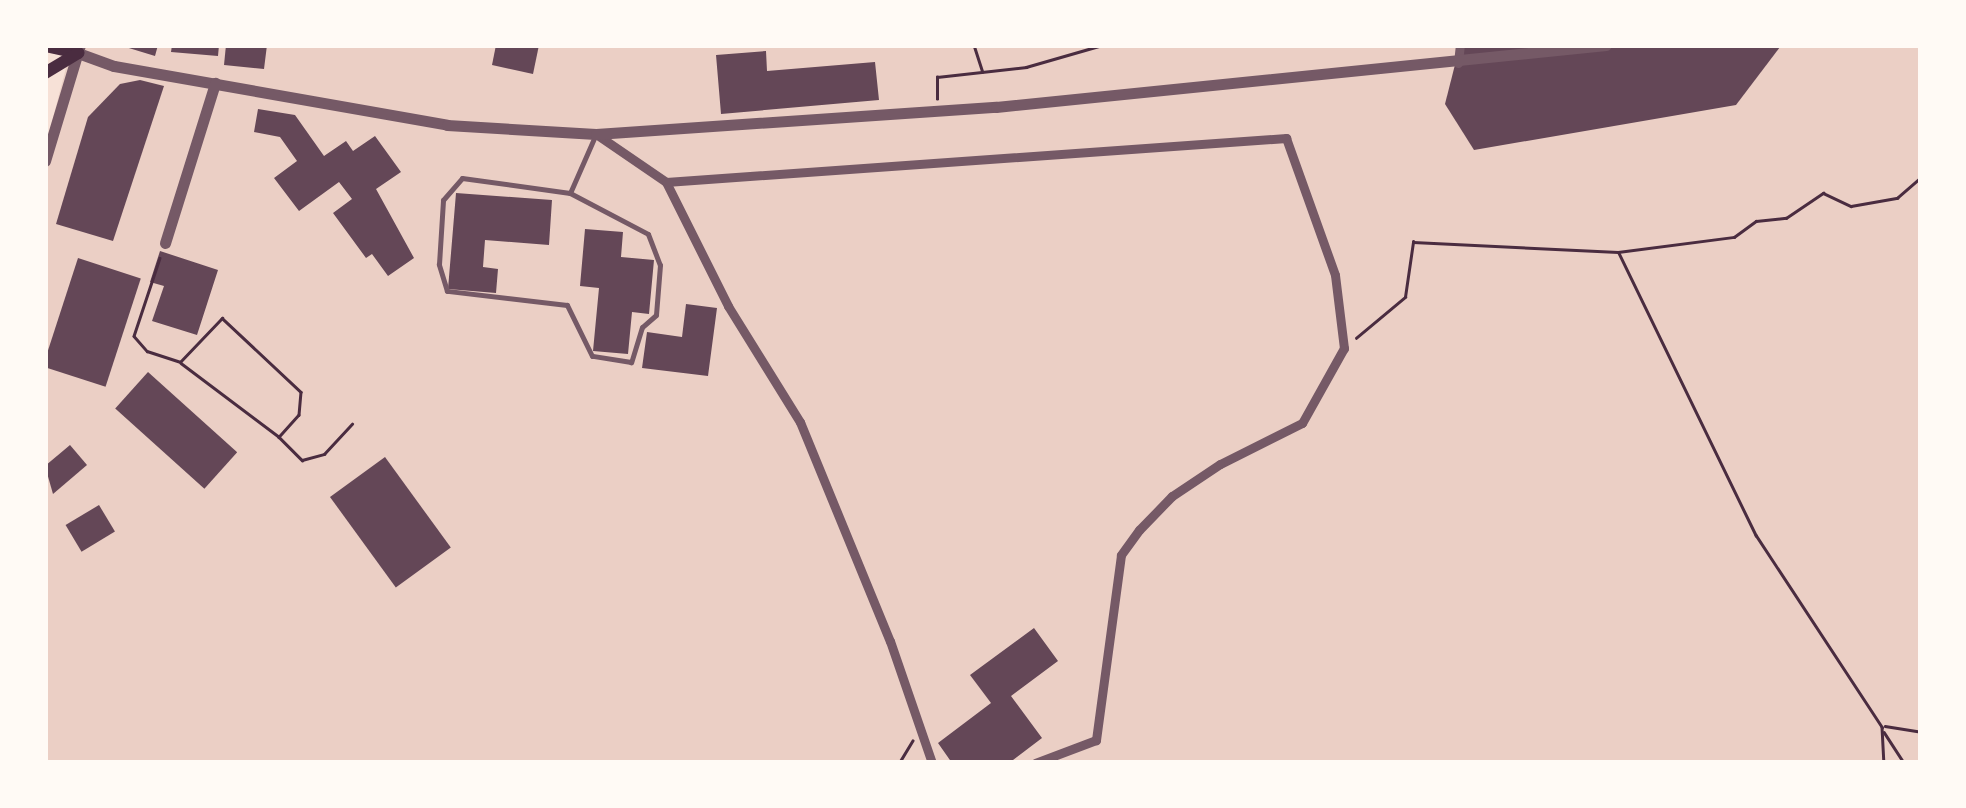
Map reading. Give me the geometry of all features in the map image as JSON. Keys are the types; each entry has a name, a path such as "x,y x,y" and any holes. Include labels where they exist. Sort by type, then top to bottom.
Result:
{"main road":[{"path":"45,46 79,49"},
{"path":"45,73 79,49"}],"street":[{"path":"1458,62 1460,45"},
{"path":"45,161 79,49 215,84 447,125 596,134 938,111 1606,45"},
{"path":"165,243 215,84"},
{"path":"596,134 666,182 728,306 800,422 890,641 918,732 932,763"},
{"path":"666,182 1286,138 1336,275 1344,348 1302,423 1172,496 1130,542 1121,555 1096,740 1036,763"}],"lane":[{"path":"570,193 596,134"},
{"path":"462,178 570,193 634,222 657,250 656,315 642,326 628,364 592,356 568,305 457,294 440,280 443,200 462,178"}],"path":[{"path":"974,45 983,74"},
{"path":"938,111 936,77 983,74 1102,45"},
{"path":"1344,348 1405,297 1414,242 1618,252 1734,238 1756,221 1786,218 1823,193 1851,206 1897,198 1921,176"},
{"path":"165,243 134,336 147,351 180,362 279,437 302,460 324,454 352,424"},
{"path":"1618,252 1756,535 1904,763"},
{"path":"180,362 222,318 301,392 299,415 279,437"},
{"path":"1882,727 1889,722 1921,732"},
{"path":"1882,727 1884,763"},
{"path":"899,763 918,732"}],"shaded area":[{"path":"72,45 1921,45 1921,763 45,763 45,148"}],"building":[{"path":"119,45 158,45 155,56"},
{"path":"172,45 219,45 218,56 171,52"},
{"path":"226,45 267,45 264,69 224,65"},
{"path":"496,45 539,45 533,74 492,65"},
{"path":"1460,45 1780,47 1736,105 1474,150 1445,104"},
{"path":"766,51 767,71 875,62 879,100 721,114 716,55"},
{"path":"140,80 164,86 113,241 56,224 88,117 120,84"},
{"path":"258,109 295,115 324,156 346,141 353,151 375,136 401,172 376,189 414,258 388,276 372,254 366,258 333,213 352,199 339,182 299,211 274,178 297,161 280,137 254,132"},
{"path":"456,193 552,200 549,245 485,240 483,267 498,269 496,293 448,289"},
{"path":"585,229 623,232 621,257 654,260 649,314 632,312 628,354 593,351 599,288 580,286"},
{"path":"160,251 218,270 197,335 152,321 164,286 150,282"},
{"path":"78,258 141,278 106,387 45,367"},
{"path":"686,304 717,308 708,376 642,368 647,332 682,337"},
{"path":"148,372 237,452 204,489 115,408"},
{"path":"70,445 87,465 53,494 45,466"},
{"path":"385,457 451,548 396,588 330,497"},
{"path":"99,505 115,532 82,552 66,525"},
{"path":"1034,628 1058,661 1011,696 1042,738 1009,763 952,763 938,743 991,703 970,675"}]}
